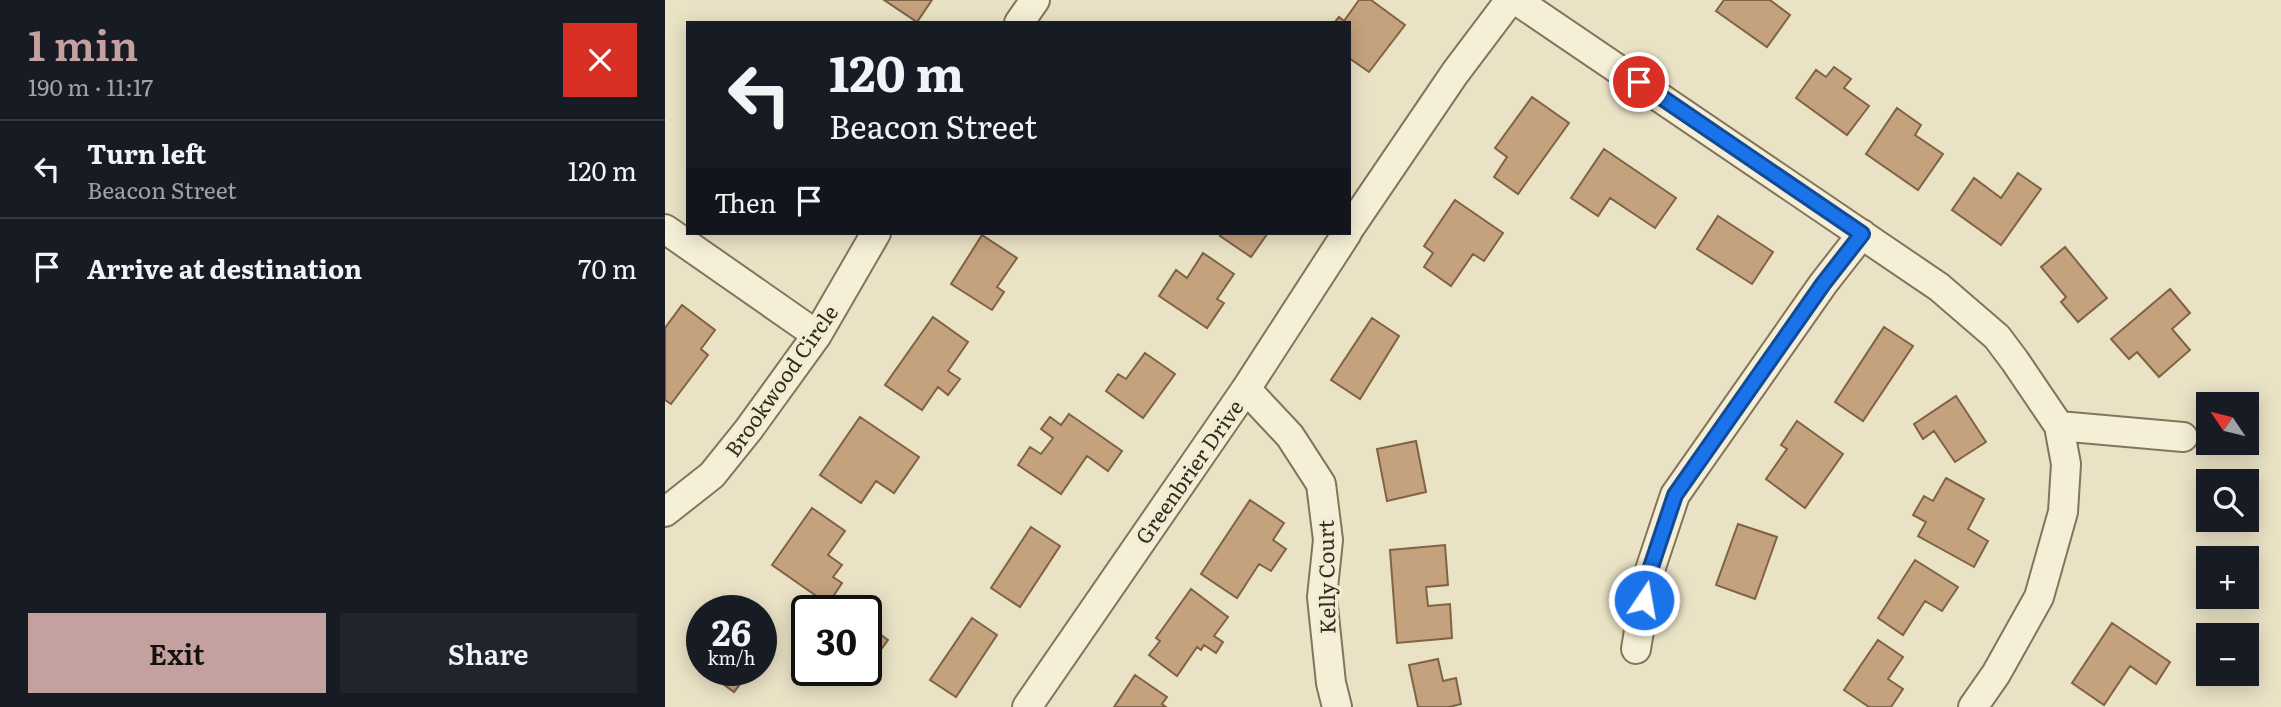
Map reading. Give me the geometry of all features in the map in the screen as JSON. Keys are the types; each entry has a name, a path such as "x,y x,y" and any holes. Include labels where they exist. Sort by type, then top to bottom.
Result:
{"street":[{"path":"1020,21 1035,0"},
{"name":"Greenbrier Drive","path":"1351,227 1448,83 1510,0"},
{"path":"1516,0 1939,287 1997,337 2059,426 2066,464 2063,512 2039,597 1996,674 1973,707"},
{"path":"665,229 817,335"},
{"path":"1636,649 1648,576 1675,495 1823,284 1862,234"},
{"name":"Brookwood Circle","path":"665,512 712,475 749,429 817,335 875,235"},
{"name":"Greenbrier Drive","path":"1027,707 1246,388 1345,235"},
{"name":"Kelly Court","path":"1246,388 1290,436 1321,484 1328,540 1322,597 1331,683 1337,707"},
{"path":"2059,426 2183,437"}],"building":[{"path":"884,0 932,0 916,21"},
{"path":"1359,0 1371,0 1405,25 1369,72 1351,59 1351,21 1344,21"},
{"path":"1724,0 1770,0 1790,15 1767,47 1716,11"},
{"path":"1834,67 1851,79 1844,88 1869,106 1847,135 1796,98 1816,70 1826,77"},
{"path":"1532,97 1569,123 1518,194 1494,177 1507,157 1495,148"},
{"path":"1897,108 1921,125 1915,135 1943,154 1918,190 1866,154"},
{"path":"1604,149 1676,198 1655,228 1610,198 1598,216 1571,198"},
{"path":"2018,173 2041,189 2001,245 1952,210 1974,178 2001,198"},
{"path":"1455,200 1503,233 1484,261 1473,254 1451,286 1424,267 1433,253 1424,246"},
{"path":"1718,216 1773,252 1752,284 1697,249"},
{"path":"982,235 1017,258 997,287 1004,292 992,310 951,284"},
{"path":"1221,235 1267,235 1251,257"},
{"path":"2065,247 2107,298 2078,322 2061,302 2066,297 2041,267"},
{"path":"1203,253 1234,274 1217,299 1224,303 1207,328 1159,296 1176,270 1187,278"},
{"path":"2170,289 2190,313 2172,329 2190,350 2159,377 2137,352 2129,359 2111,339"},
{"path":"682,305 715,330 701,349 708,355 671,404 665,400 665,328"},
{"path":"933,317 968,342 948,371 960,379 948,395 938,387 922,410 885,385"},
{"path":"1372,318 1399,336 1360,399 1331,380"},
{"path":"1884,327 1913,346 1863,421 1835,402"},
{"path":"1145,353 1175,374 1143,418 1106,391 1118,374 1126,379"},
{"path":"1956,396 1986,442 1955,462 1934,431 1923,439 1914,424"},
{"path":"1069,414 1122,451 1108,471 1087,456 1061,494 1018,465 1030,447 1041,454 1053,438 1041,429 1050,417 1061,425"},
{"path":"860,417 919,457 894,493 876,481 861,503 820,475"},
{"path":"1797,421 1843,454 1805,508 1766,479 1787,449 1781,445"},
{"path":"1416,441 1426,492 1387,501 1377,449"},
{"path":"1946,478 1984,499 1968,529 1988,541 1974,567 1918,536 1926,522 1913,515 1924,496 1933,501"},
{"path":"1250,500 1284,523 1273,540 1286,549 1271,571 1259,564 1237,598 1201,574"},
{"path":"812,508 845,531 828,555 842,565 833,577 842,583 834,595 815,595 772,565"},
{"path":"1738,524 1777,537 1755,599 1716,585"},
{"path":"1031,527 1060,546 1020,607 991,588"},
{"path":"1445,545 1448,585 1426,587 1428,606 1450,604 1452,638 1397,643 1390,550"},
{"path":"1915,560 1958,587 1942,611 1925,601 1903,635 1878,618"},
{"path":"1191,589 1228,617 1214,636 1223,642 1216,653 1204,645 1201,650 1197,647 1177,676 1149,655 1160,641 1156,638"},
{"path":"972,618 997,635 956,697 930,680"},
{"path":"2112,623 2170,662 2156,684 2130,666 2104,705 2072,683"},
{"path":"882,636 888,640 882,648"},
{"path":"1878,640 1903,657 1888,679 1903,689 1891,707 1869,707 1844,690"},
{"path":"1438,659 1443,681 1456,678 1461,704 1449,707 1418,707 1409,665"},
{"path":"1135,675 1167,697 1162,704 1166,707 1114,707"},
{"path":"726,686 739,686 734,692"}],"route":[{"path":"1639,82 1862,234 1823,284 1675,495 1648,576 1644,600"}]}
